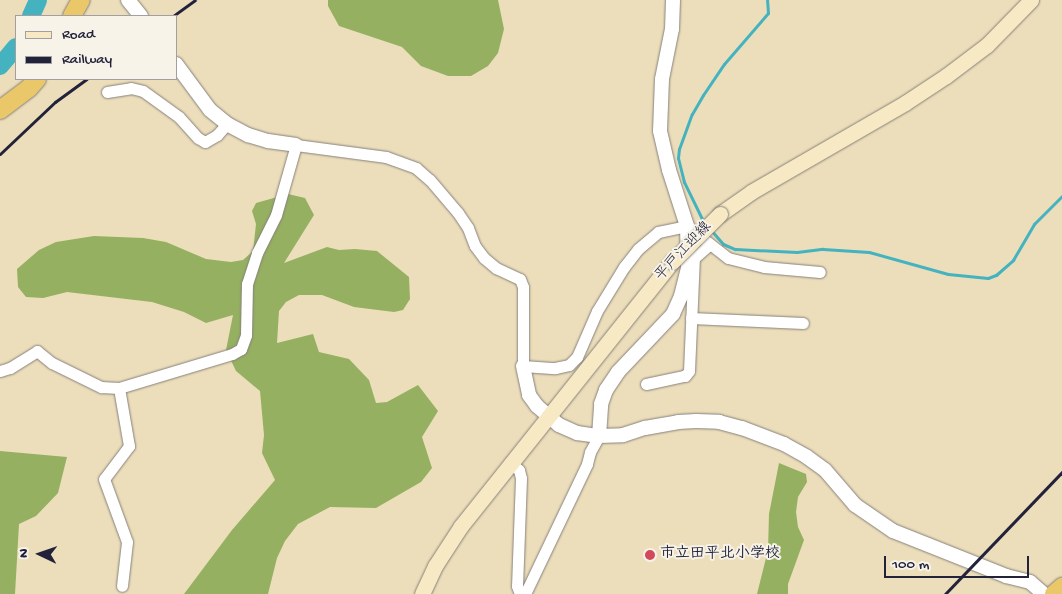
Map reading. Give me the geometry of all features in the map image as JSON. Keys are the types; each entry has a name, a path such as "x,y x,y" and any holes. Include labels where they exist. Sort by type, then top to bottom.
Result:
{"highway":[{"path":"73,15 81,0"},
{"path":"0,110 29,88 36,80"},
{"path":"1054,594 1062,587"}],"main road":[{"name":"平戸江迎線","path":"422,594 435,566 510,462 672,262 720,214 751,192 905,103 946,76 987,45 1031,0"}],"street":[{"path":"128,0 140,15"},
{"path":"525,594 599,436 601,404 606,390 618,372 673,314 681,296 688,267 687,226 669,170 660,131 661,87 672,29 673,0"},
{"path":"178,67 210,110 227,124 248,135 268,141 386,157 416,168 430,180 458,213 468,228 475,246 484,258 496,268 520,279 523,286 524,366 529,395 547,416 577,433 599,436 623,435 678,422 719,422 742,428 784,444 807,457 825,470 856,505 893,531 1006,576 1030,582 1044,594"},
{"path":"107,92 131,88 143,91 179,117 198,138 205,142 217,135 227,124"},
{"path":"0,371 10,368 37,351 52,363 101,387 119,388 232,354 241,349 246,335 247,284 258,253 276,215 296,145"},
{"path":"524,366 555,368 569,365 577,357 597,311 638,249 658,232 687,226 728,258 764,267 820,272"},
{"path":"646,384 684,376 689,371 694,258 710,244"},
{"path":"691,318 803,323"},
{"path":"119,388 129,446 104,478 128,542 122,586"},
{"path":"510,462 519,470 521,478 518,586 520,594"}],"green space":[{"path":"328,0 498,0 504,29 498,53 488,66 471,76 448,76 421,66 402,47 339,26 328,6"},
{"path":"288,194 305,198 314,215 284,263 327,247 339,250 377,251 409,277 410,299 403,310 394,312 354,307 322,295 299,295 286,302 279,311 277,343 313,334 319,352 349,359 369,380 376,403 387,402 418,385 438,411 422,437 432,468 421,482 376,508 330,507 298,524 285,541 277,558 268,594 184,594 232,530 275,480 262,453 264,435 260,391 236,371 226,350 233,315 206,323 184,312 152,302 67,292 43,298 26,297 18,287 17,269 39,250 56,242 94,236 143,238 166,242 206,259 231,262 243,260 253,251 256,224 252,211 256,203"},
{"path":"0,451 67,457 58,493 36,516 19,524 15,594 0,594"},
{"path":"779,463 806,474 807,482 798,497 796,512 798,527 804,540 788,584 788,594 757,594 768,550 769,514"}],"waterway":[{"path":"31,15 38,0"},
{"path":"704,223 684,182 678,158 679,149 692,114 703,95 724,64 768,13 767,0"},
{"path":"0,66 15,48"},
{"path":"710,229 723,244 735,249 797,252 823,249 869,252 948,274 988,278 996,275 1013,260 1034,224 1062,196"}],"railway":[{"path":"174,15 195,0"},
{"path":"0,154 55,102 86,80"},
{"path":"945,594 1062,472"}],"place":[{"name":"市立田平北小学校","path":"650,555"}]}
